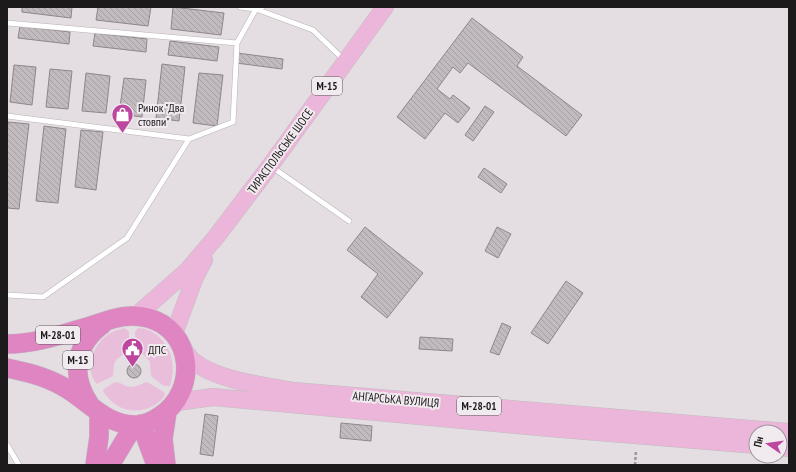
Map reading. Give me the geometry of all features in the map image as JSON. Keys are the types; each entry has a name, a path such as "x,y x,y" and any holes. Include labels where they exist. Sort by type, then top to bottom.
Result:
{"highway":[{"name":"М-15","path":"95,410 82,393 78,377 78,360 84,344 94,331 108,321 122,316 137,315"},
{"name":"М-28-01","path":"137,315 150,318 163,325 177,340"},
{"name":"М-28-01","path":"7,344 22,344 108,321"},
{"path":"166,465 163,439 172,407 183,389 186,375 186,360 177,340"},
{"path":"7,368 36,374 62,386 95,410 116,422 137,424"},
{"name":"М-28-01","path":"137,424 155,420 172,407"},
{"path":"95,410 99,437 95,465"},
{"path":"110,465 137,424"},
{"path":"137,424 156,465"}],"main road":[{"name":"ТИРАСПОЛЬСЬКЕ ШОСЕ","path":"216,236 270,166 385,7"},
{"name":"М-15","path":"137,315 187,271 216,236"},
{"name":"М-15","path":"177,340 195,277 216,236"},
{"name":"АНГАРСЬКА ВУЛИЦЯ","path":"177,340 192,361 210,371 248,382 294,391 789,432"},
{"name":"АНГАРСЬКА ВУЛИЦЯ","path":"172,407 198,398 213,397 748,445"}],"lane":[{"path":"240,7 256,9 313,30 346,61"},
{"path":"7,116 189,139 233,122 237,43 256,9 262,7"},
{"path":"7,23 237,43"},
{"path":"7,295 43,297 127,238 189,139"},
{"path":"270,166 349,221"},
{"path":"7,445 19,465"}],"shaded area":[{"path":"124,328 129,332 129,350 117,359 114,364 113,376 97,384 91,372 94,352 101,340 106,336"},
{"path":"138,328 146,329 158,336 167,347 173,366 170,386 164,386 151,376 150,362 136,348 135,332"},
{"path":"115,382 131,387 147,382 164,392 165,395 157,404 146,409 125,409 113,402 103,391"}],"building":[{"path":"22,7 72,7 71,18 22,12"},
{"path":"98,7 151,7 148,26 96,20"},
{"path":"173,7 224,13 221,35 171,29"},
{"path":"472,18 523,57 517,66 582,115 566,136 468,63 460,73 453,67 437,89 450,99 453,95 470,108 458,123 445,113 425,139 397,117"},
{"path":"20,26 70,32 69,44 18,38"},
{"path":"95,33 147,39 146,52 93,46"},
{"path":"170,41 219,47 217,61 168,55"},
{"path":"237,53 283,59 282,69 236,63"},
{"path":"162,64 185,67 179,121 156,118"},
{"path":"14,65 36,67 32,105 10,102"},
{"path":"50,69 72,71 68,109 46,107"},
{"path":"86,73 110,76 106,113 82,111"},
{"path":"199,73 223,75 217,126 193,123"},
{"path":"124,78 146,80 142,117 119,114"},
{"path":"485,106 494,112 473,141 465,135"},
{"path":"8,122 29,124 19,209 7,208"},
{"path":"44,126 66,129 58,203 36,201"},
{"path":"81,130 103,132 96,190 75,187"},
{"path":"484,168 507,184 501,193 478,177"},
{"path":"365,227 423,273 387,318 361,297 378,274 347,250"},
{"path":"497,227 511,234 498,258 485,251"},
{"path":"566,281 583,293 548,344 531,333"},
{"path":"502,323 511,327 499,355 490,352"},
{"path":"420,337 453,339 452,351 419,349"},
{"path":"134,364 139,366 141,371 139,376 134,378 129,376 127,371 129,366"},
{"path":"205,414 218,416 213,456 200,454"},
{"path":"341,423 372,426 371,441 340,438"}],"place":[{"name":"Ринок \"Два стовпи\"","path":"123,134"},
{"name":"ДПС","path":"132,368"}]}
